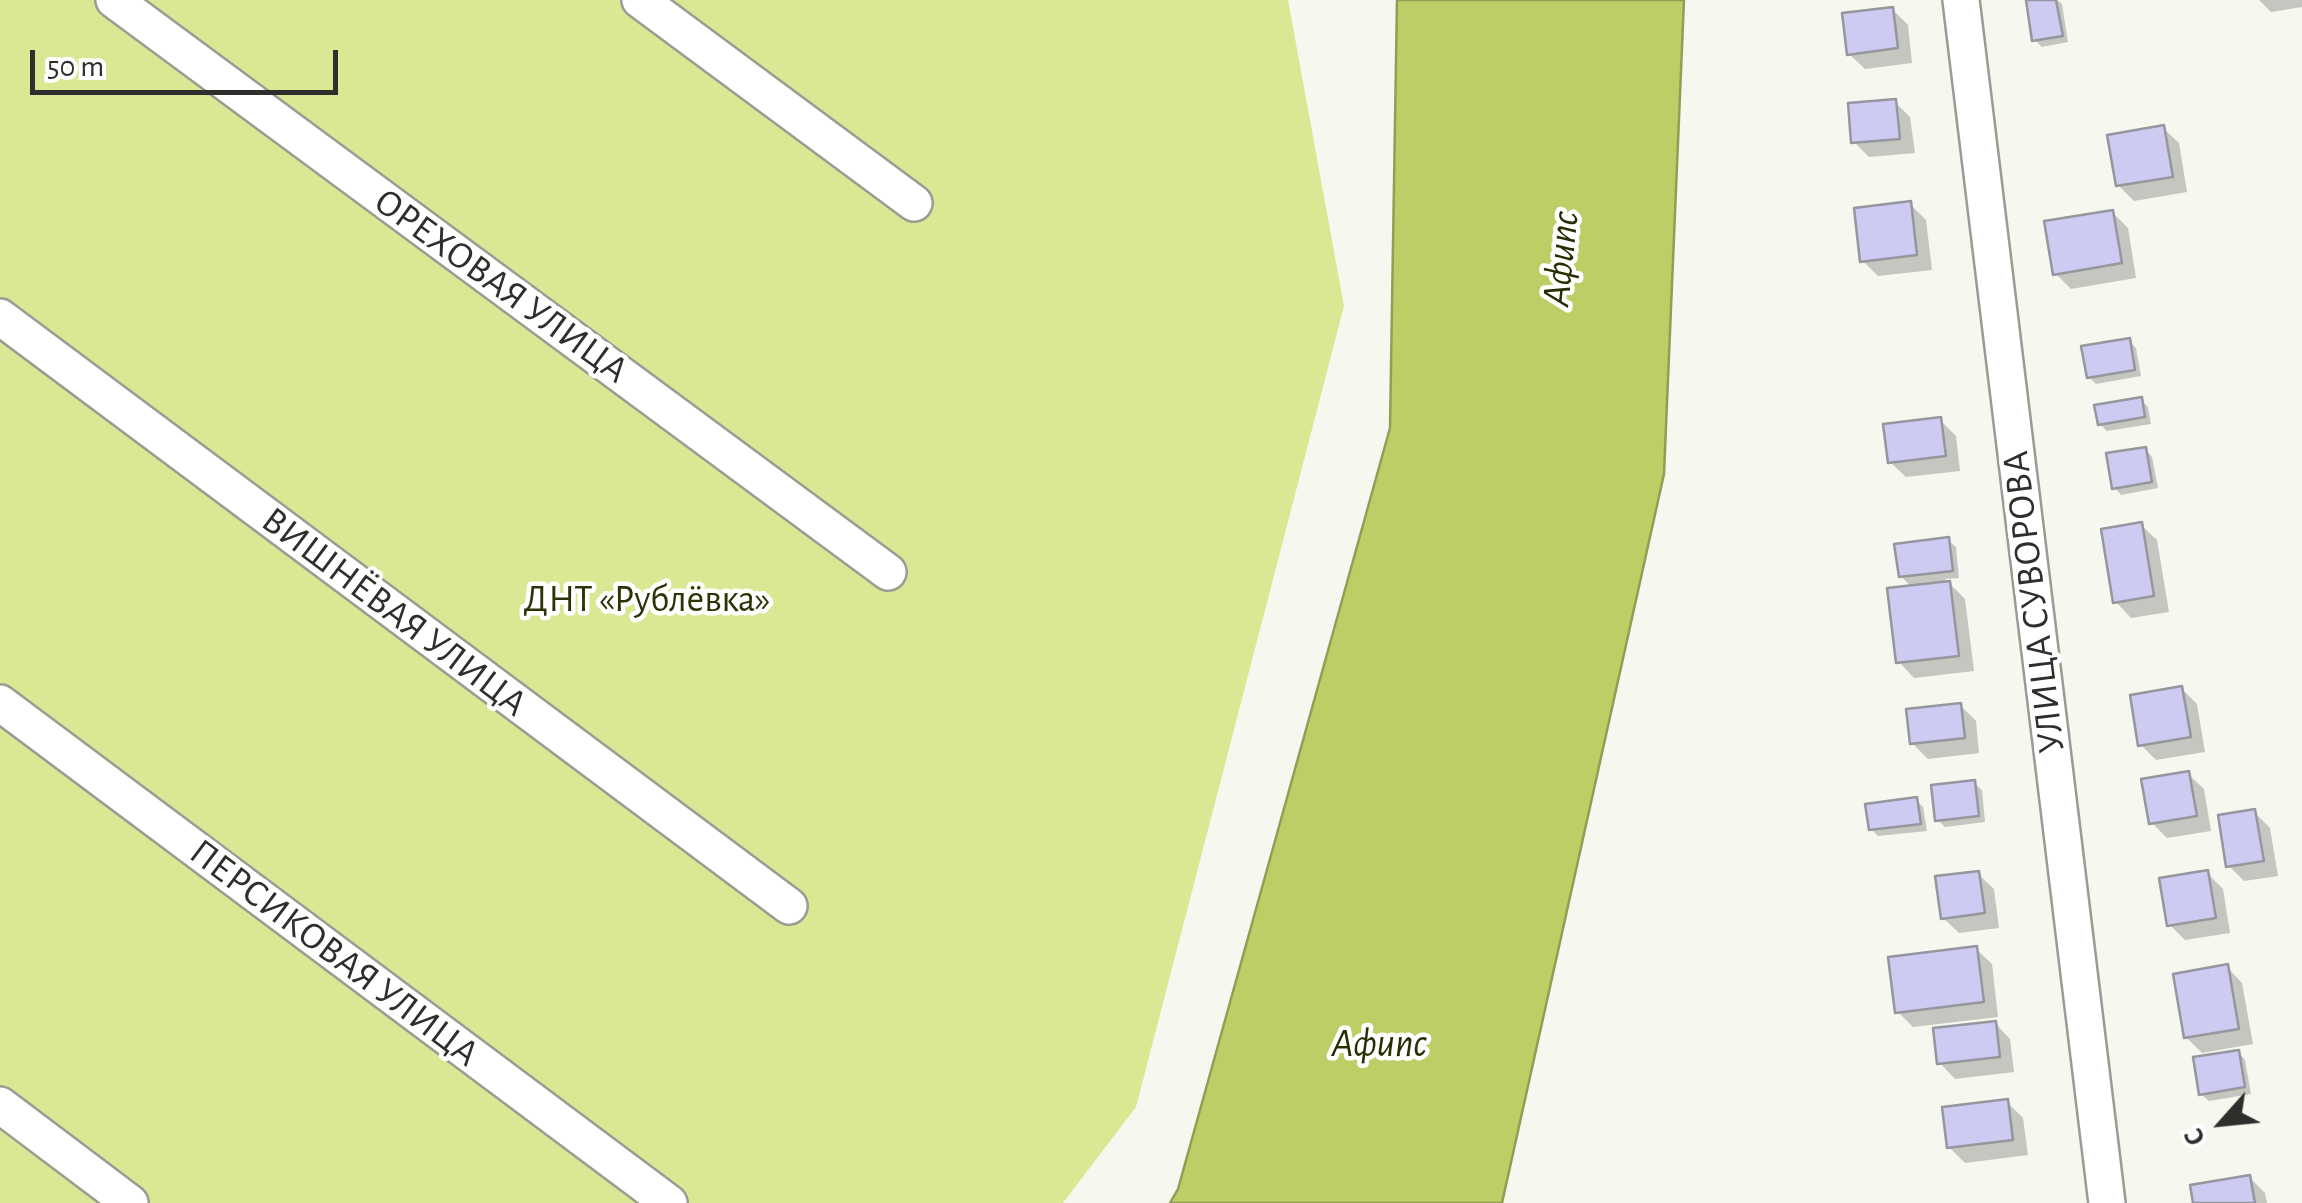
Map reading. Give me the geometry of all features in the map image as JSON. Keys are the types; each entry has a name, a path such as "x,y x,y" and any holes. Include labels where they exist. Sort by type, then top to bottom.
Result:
{"street":[{"name":"ОРЕХОВАЯ УЛИЦА","path":"114,0 888,572"},
{"path":"640,0 914,204"},
{"name":"УЛИЦА СУВОРОВА","path":"1961,0 2107,1203"},
{"name":"ВИШНЁВАЯ УЛИЦА","path":"0,317 789,906"},
{"name":"ПЕРСИКОВАЯ УЛИЦА","path":"0,704 668,1203"},
{"path":"0,1106 130,1203"}],"green space":[{"name":"ДНТ «Рублёвка»","path":"0,0 1288,0 1344,306 1136,1107 1063,1203 0,1203"}],"water":[{"name":"Афипс","path":"1397,0 1684,0 1664,474 1502,1203 1170,1203 1178,1189 1390,428"}],"building":[{"path":"2026,0 2056,0 2063,36 2032,41"},
{"path":"1893,7 1898,48 1847,55 1842,13"},
{"path":"1896,99 1900,139 1851,143 1848,103"},
{"path":"2164,125 2173,177 2116,186 2107,135"},
{"path":"1911,201 1917,255 1860,262 1854,208"},
{"path":"2113,210 2122,263 2053,275 2044,221"},
{"path":"2130,338 2135,370 2087,378 2081,346"},
{"path":"2142,397 2145,417 2098,425 2094,405"},
{"path":"1941,417 1946,456 1888,463 1883,424"},
{"path":"2146,447 2152,482 2112,489 2106,453"},
{"path":"2142,522 2154,596 2113,603 2101,529"},
{"path":"1949,537 1953,571 1899,577 1894,544"},
{"path":"1950,581 1959,656 1896,663 1887,588"},
{"path":"2182,686 2191,737 2138,746 2130,695"},
{"path":"1961,703 1965,738 1910,744 1906,709"},
{"path":"2189,771 2197,816 2149,824 2141,779"},
{"path":"1975,780 1979,816 1935,821 1931,785"},
{"path":"1917,797 1921,824 1869,830 1865,804"},
{"path":"2255,809 2264,861 2226,867 2218,815"},
{"path":"2208,870 2216,918 2167,926 2159,878"},
{"path":"1979,871 1985,913 1941,919 1935,876"},
{"path":"1977,946 1984,1002 1895,1013 1888,957"},
{"path":"2228,964 2239,1029 2184,1038 2173,974"},
{"path":"1996,1021 2000,1057 1937,1064 1933,1028"},
{"path":"2239,1050 2245,1087 2199,1095 2193,1057"},
{"path":"2008,1099 2013,1140 1947,1148 1942,1107"},
{"path":"2250,1175 2255,1203 2193,1203 2190,1185"}]}
